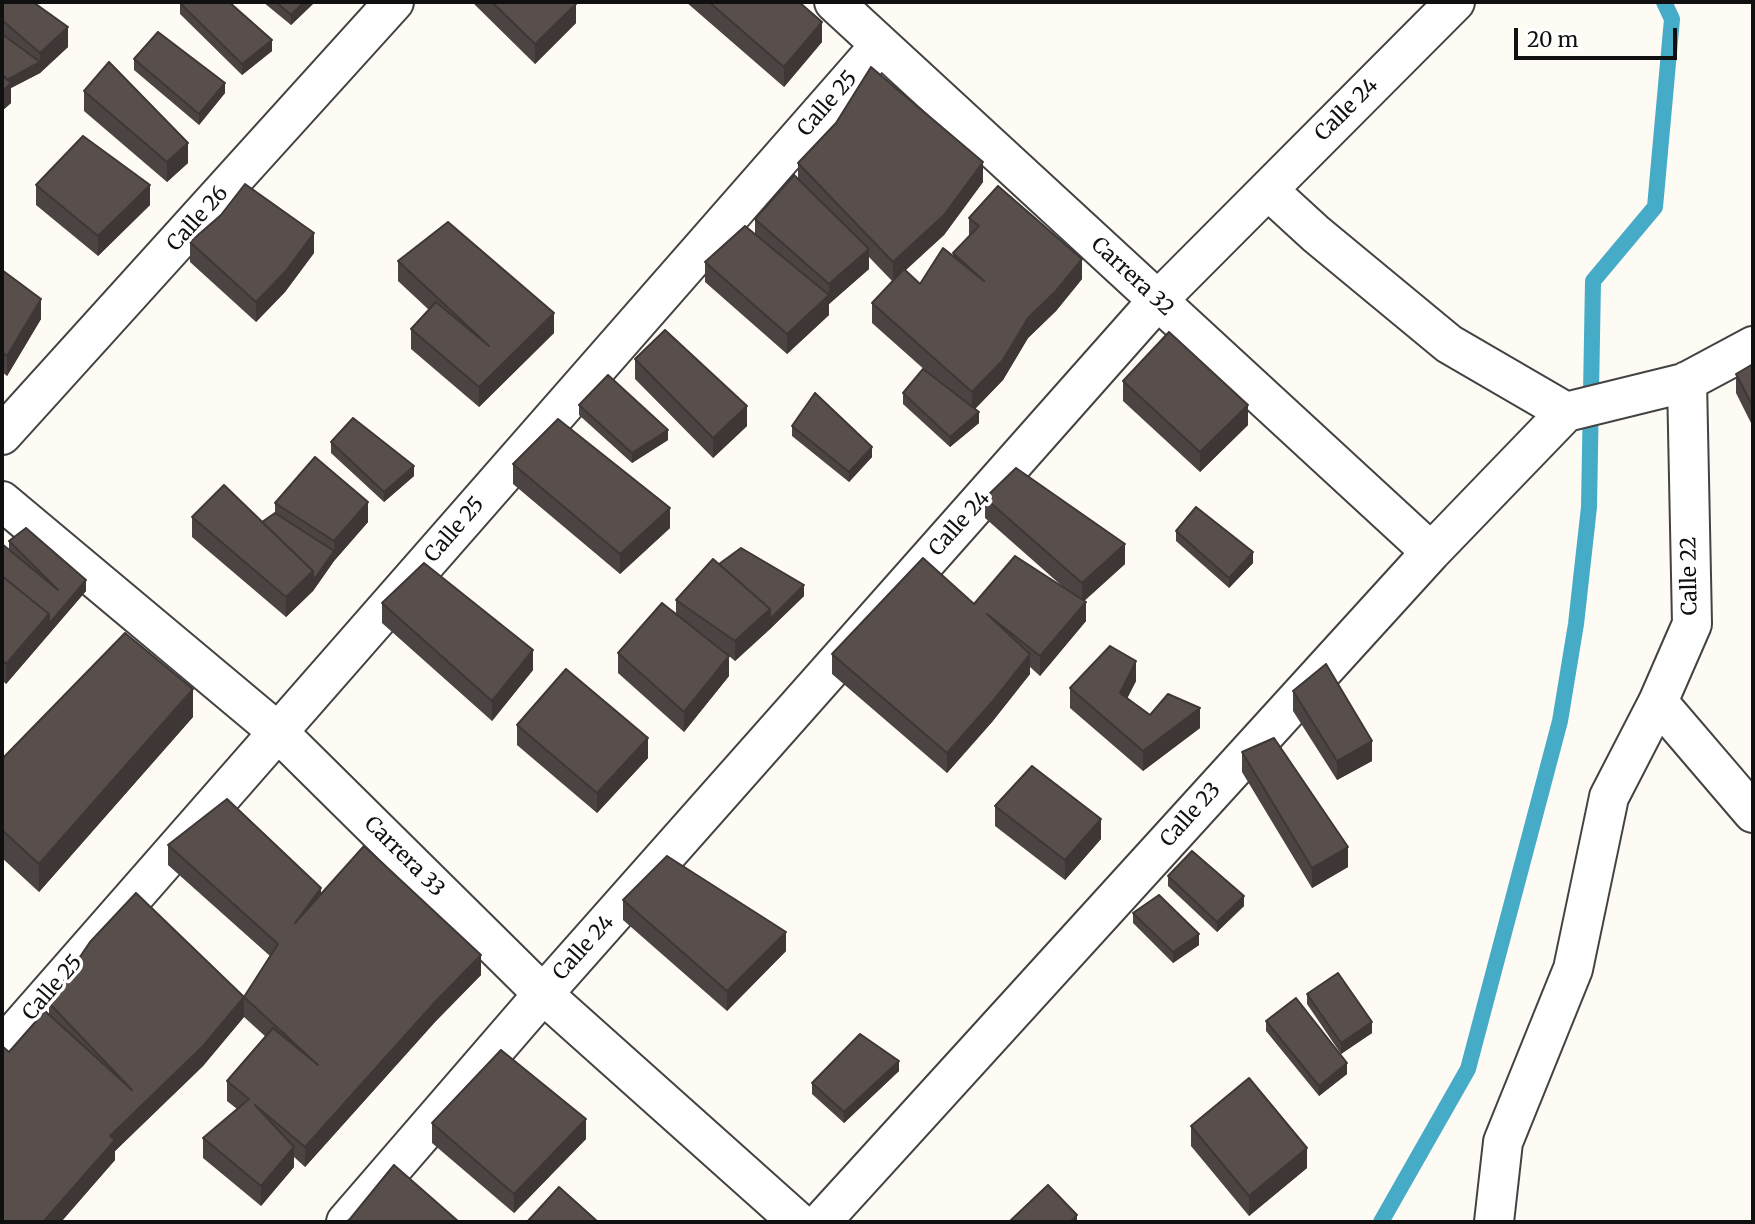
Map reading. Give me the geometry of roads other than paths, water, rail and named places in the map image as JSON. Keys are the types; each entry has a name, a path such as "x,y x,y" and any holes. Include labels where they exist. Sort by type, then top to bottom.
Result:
{"street":[{"name":"Calle 26","path":"2,435 394,2"},
{"name":"Carrera 32","path":"834,2 1431,552"},
{"name":"Calle 24","path":"346,1222 543,994 1158,300 1455,2"},
{"name":"Calle 25","path":"2,1047 880,45"},
{"path":"1268,190 1316,234 1449,344 1566,412 1687,381 1753,345"},
{"name":"Calle 22","path":"1494,1222 1503,1142 1573,969 1609,797 1658,702 1692,624 1687,381"},
{"name":"Calle 23","path":"821,1222 1431,552 1566,412"},
{"name":"Carrera 33","path":"2,501 278,732 543,994 799,1222"},
{"path":"1658,702 1753,813"}],"waterway":[{"path":"1381,1222 1468,1069 1560,721 1576,624 1589,507 1593,281 1655,207 1672,19 1664,2"}]}
